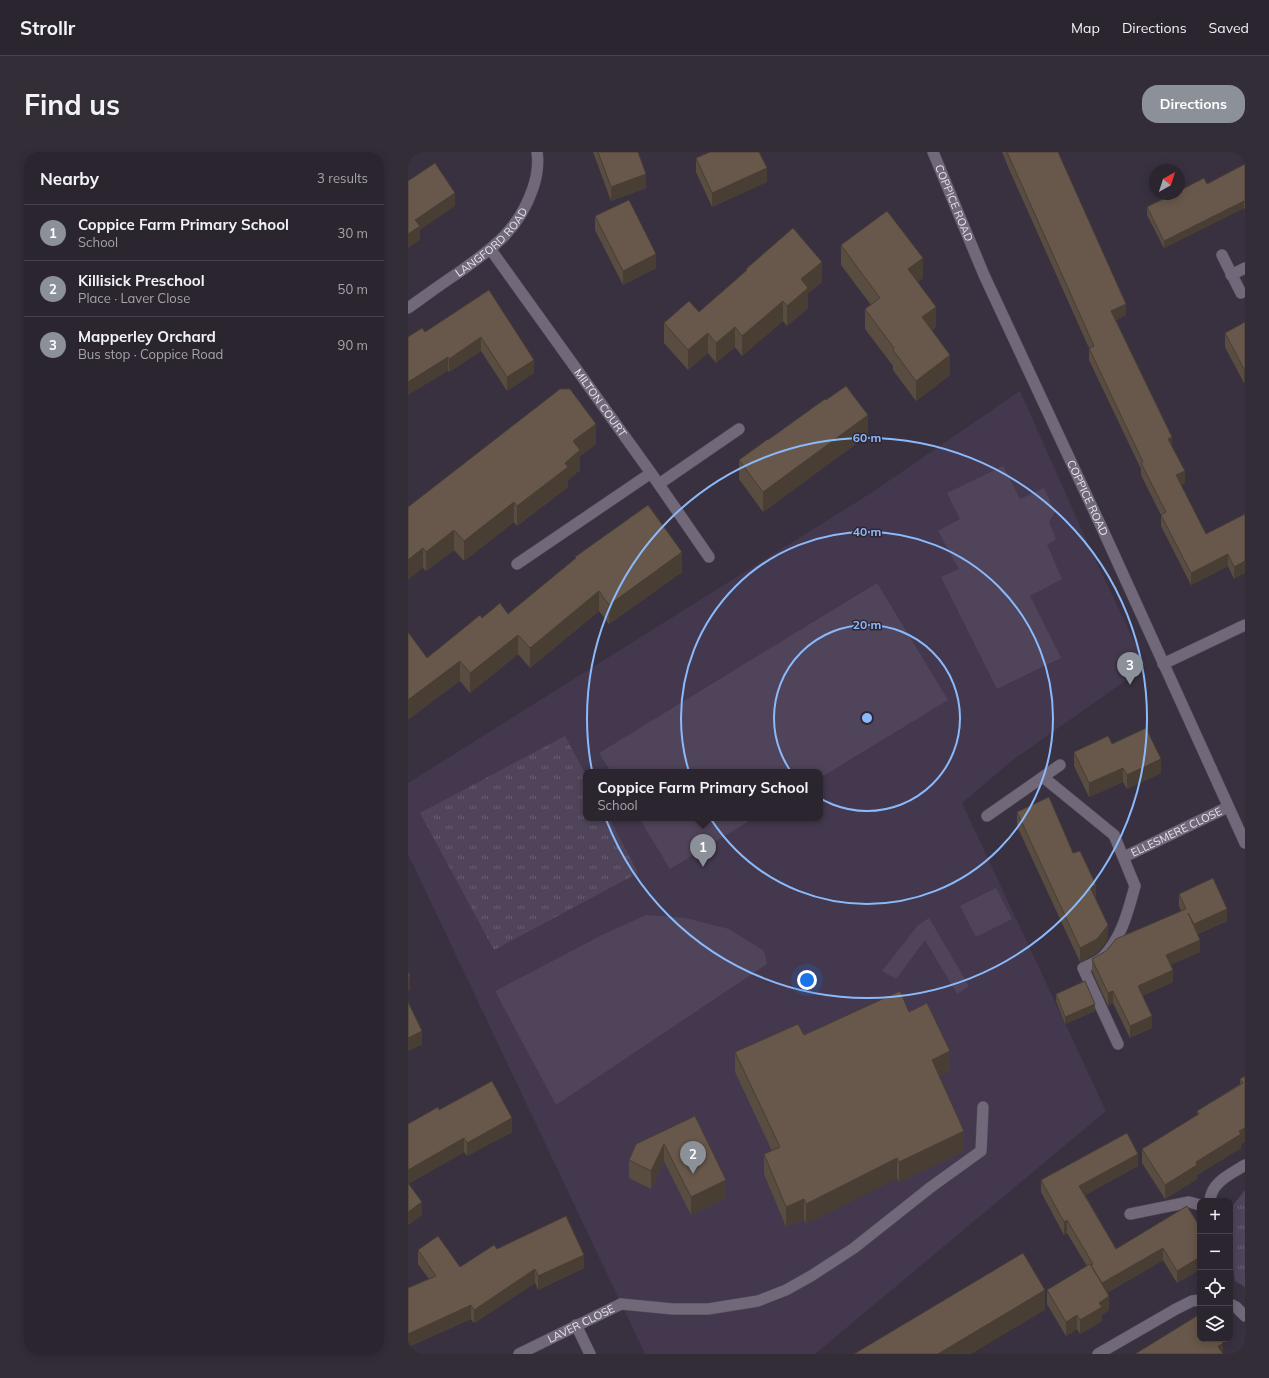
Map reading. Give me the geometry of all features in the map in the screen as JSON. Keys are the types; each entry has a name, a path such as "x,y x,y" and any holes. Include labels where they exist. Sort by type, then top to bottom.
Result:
{"street":[{"name":"LANGFORD ROAD","path":"408,308 491,250 513,227 522,215 536,176 538,161 537,152"},
{"name":"COPPICE ROAD","path":"933,152 984,275 1107,539 1245,843"},
{"name":"MILTON COURT","path":"491,250 659,484 709,557"},
{"path":"1222,255 1241,293"},
{"path":"1231,275 1245,268"},
{"path":"659,484 739,429"},
{"path":"517,564 651,473"},
{"path":"1163,664 1245,625"},
{"path":"987,816 1060,765"},
{"name":"ELLESMERE CLOSE","path":"1043,777 1114,835 1136,886 1122,929 1112,946 1101,959 1083,968 1118,1044"},
{"name":"ELLESMERE CLOSE","path":"1124,857 1228,807"},
{"name":"LAVER CLOSE","path":"519,1354 621,1304 673,1309 708,1309 758,1301 786,1290 854,1248 931,1187 982,1151 983,1107"},
{"path":"1210,1198 1210,1195 1221,1179 1245,1165"},
{"path":"1130,1214 1189,1202 1197,1204"},
{"path":"1098,1354 1176,1309 1192,1301 1197,1300"},
{"path":"1233,1305 1236,1306 1245,1316"},
{"path":"576,1325 590,1354"}],"shaded area":[{"path":"1020,391 1093,555 1146,666 1009,763 962,803 1106,1111 815,1354 645,1354 408,854 408,783 871,493"}],"green space":[{"path":"1003,466 1020,499 1044,488 1055,512 1049,522 1056,539 1047,545 1062,579 1030,596 1061,658 997,689 941,577 959,569 938,531 960,519 947,493"},
{"path":"877,583 948,700 823,776 823,769 609,769 599,753"},
{"path":"565,736 583,769 583,821 611,821 638,873 494,950 420,813"},
{"path":"641,821 749,821 670,869"},
{"path":"996,888 1012,919 976,937 960,906"},
{"path":"646,915 686,918 729,929 764,951 767,964 556,1105 495,991 604,934"},
{"path":"929,918 969,986 957,994 925,940 896,979 882,971 918,925"},
{"path":"1245,1190 1245,1287 1235,1281 1233,1267 1233,1205"}],"building":[{"path":"598,152 638,152 646,174 611,187"},
{"path":"710,152 759,152 767,168 712,193 696,158"},
{"path":"1007,152 1058,152 1126,304 1111,311 1172,437 1168,439 1185,471 1176,475 1206,534 1245,514 1245,561 1234,567 1228,554 1191,573 1161,515 1166,512 1141,463 1143,462 1089,348 1094,346"},
{"path":"435,163 455,193 415,220 420,226 408,234 408,181"},
{"path":"1245,164 1245,203 1244,201 1164,241 1147,207 1161,200 1185,200 1185,188 1204,178 1207,184"},
{"path":"629,200 656,254 623,271 595,216"},
{"path":"887,211 923,258 908,269 936,307 922,317 950,355 916,381 865,309 880,298 841,245"},
{"path":"793,228 822,262 801,279 808,288 787,306 783,301 742,336 735,327 716,343 708,333 688,350 664,323 689,301 699,312"},
{"path":"489,290 534,360 507,377 481,337 449,359 448,357 408,382 408,337 422,328 425,332"},
{"path":"1245,322 1245,369 1244,369 1225,333"},
{"path":"846,386 868,415 763,492 739,460 825,399 826,400"},
{"path":"560,389 570,389 596,424 573,441 580,450 565,463 568,467 517,506 514,502 464,541 454,530 426,552 423,548 408,560 408,507"},
{"path":"648,505 682,552 609,605 599,591 530,648 518,635 470,673 460,661 408,700 408,632 427,658 480,615 482,618 500,603 508,614 576,558 575,557"},
{"path":"1146,728 1161,759 1127,775 1123,768 1089,783 1074,752 1108,736 1112,744"},
{"path":"1049,797 1073,853 1080,851 1096,885 1090,887 1108,925 1097,939 1080,948 1017,812"},
{"path":"1213,878 1227,909 1194,924 1188,913 1200,940 1166,955 1173,970 1138,986 1152,1016 1130,1026 1113,991 1108,993 1092,959 1106,951 1116,939 1186,909 1179,894"},
{"path":"1085,981 1095,1004 1065,1017 1056,994"},
{"path":"900,991 909,1012 927,1003 950,1051 932,1060 964,1131 899,1162 897,1158 806,1204 804,1199 786,1207 764,1154 780,1147 735,1052 798,1024 804,1035"},
{"path":"408,1002 422,1031 408,1038"},
{"path":"1245,1076 1245,1128 1239,1131 1241,1134 1196,1162 1197,1165 1165,1185 1142,1149 1199,1114 1197,1111 1243,1083 1240,1079"},
{"path":"492,1081 512,1118 467,1143 464,1138 408,1170 408,1124 438,1107 439,1110"},
{"path":"695,1116 726,1180 691,1197 664,1144 651,1171 629,1160 636,1144"},
{"path":"1127,1133 1138,1154 1079,1186 1116,1249 1187,1206 1197,1222 1197,1259 1177,1271 1163,1248 1102,1283 1091,1265 1093,1264 1067,1220 1064,1222 1041,1180"},
{"path":"408,1183 422,1202 408,1212"},
{"path":"566,1216 584,1255 538,1276 535,1269 474,1310 471,1305 408,1334 408,1288 436,1276 418,1250 438,1236 460,1267 494,1245 497,1249"},
{"path":"1023,1253 1045,1290 938,1354 854,1354"},
{"path":"1090,1264 1109,1296 1099,1303 1102,1307 1080,1320 1077,1315 1066,1322 1047,1290"},
{"path":"1197,1316 1197,1342 1222,1342 1223,1344 1218,1346 1223,1354 1135,1354"}],"place":[{"name":"Mapperley Orchard","path":"1130,685"},
{"name":"Coppice Farm Primary School","path":"703,867"},
{"name":"Killisick Preschool","path":"693,1174"}]}
